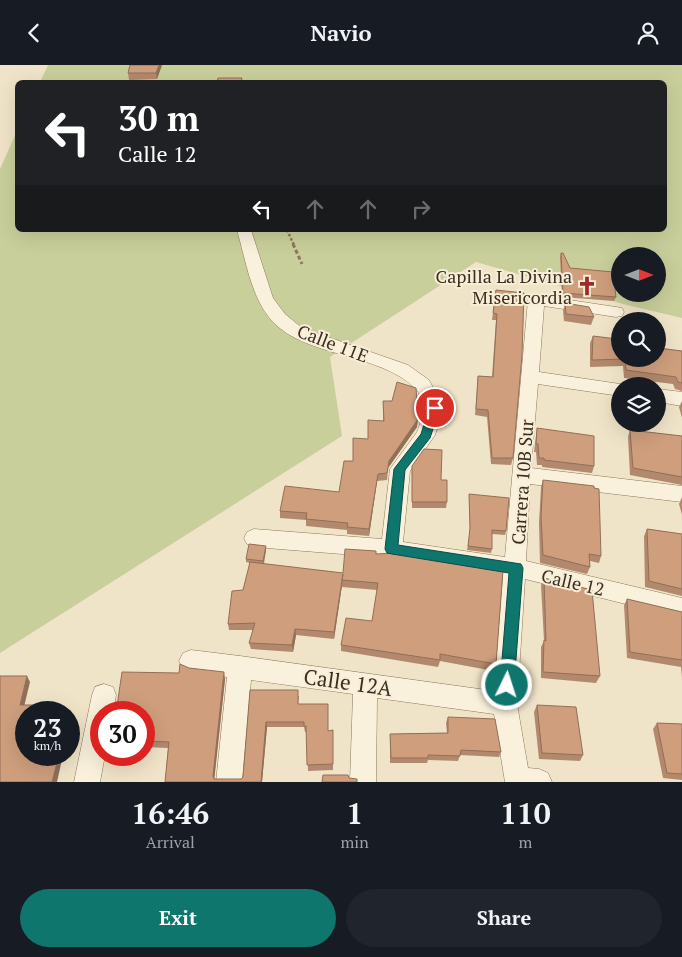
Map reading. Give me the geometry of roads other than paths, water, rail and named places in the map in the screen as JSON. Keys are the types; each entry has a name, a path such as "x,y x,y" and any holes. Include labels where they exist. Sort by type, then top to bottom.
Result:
{"street":[{"name":"Calle 11E","path":"245,232 265,299 279,318 296,332 402,369 423,385 435,408 426,435 400,469 392,549"},
{"name":"Carrera 10B Sur","path":"525,781 505,704 521,475 536,300 616,312"},
{"path":"530,377 611,389"},
{"path":"666,397 682,399"},
{"path":"521,475 682,494"},
{"name":"Calle 12","path":"254,538 392,549 516,568 682,607"},
{"name":"Calle 12A","path":"191,661 505,704"},
{"path":"229,782 240,667"},
{"path":"363,782 365,684"},
{"path":"87,782 104,695"}],"place":[{"name":"Capilla La Divina Misericordia","path":"587,286"}]}
